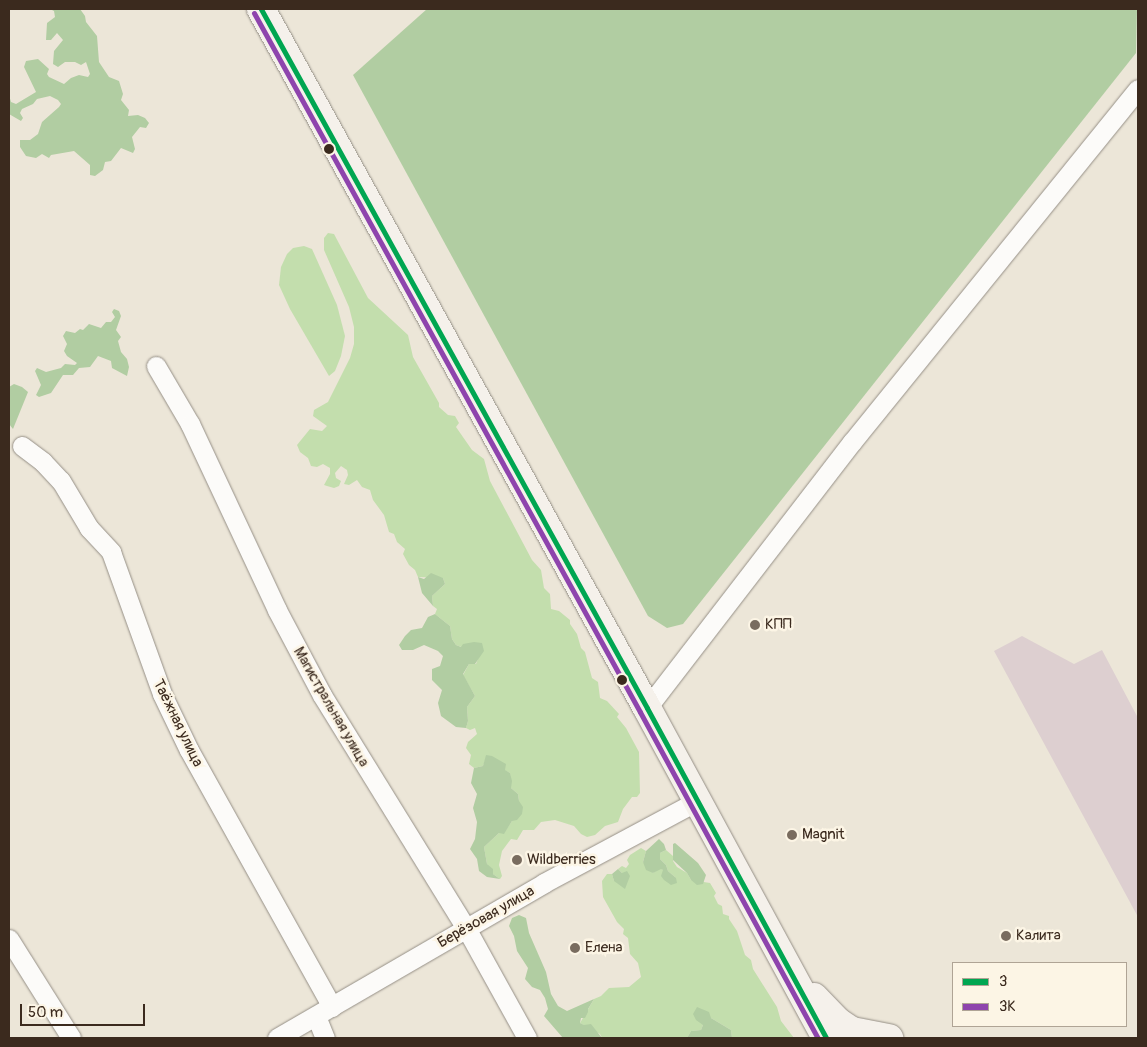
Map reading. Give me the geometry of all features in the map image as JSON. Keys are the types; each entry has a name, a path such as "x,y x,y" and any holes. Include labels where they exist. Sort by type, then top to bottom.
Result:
{"main road":[{"path":"261,9 647,708 826,1038"},
{"path":"791,973 837,1021 852,1031 889,1038"}],"street":[{"path":"647,708 852,442 1138,89"},
{"name":"Магистральная улица","path":"156,366 190,424 277,610 322,695 466,928 527,1038"},
{"name":"Таёжная улица","path":"22,446 43,462 61,481 89,528 111,552 162,694 189,750 332,1007"},
{"name":"Берёзовая улица","path":"277,1038 466,928 698,801"},
{"path":"9,939 71,1038"},
{"path":"316,1016 325,1038"}],"shaded area":[{"path":"1022,636 1074,664 1102,650 1138,718 1138,917 994,651"}],"green space":[{"path":"50,9 80,9 85,16 86,22 97,36 99,62 109,77 119,81 123,94 121,100 129,110 128,116 138,115 145,118 149,123 146,128 140,127 132,137 135,149 133,153 121,148 111,161 105,162 103,170 95,176 90,175 90,165 74,151 51,155 49,158 42,154 36,158 26,156 20,147 20,140 30,140 38,134 42,122 61,104 58,100 50,96 37,99 33,104 22,109 20,113 23,118 21,121 9,114 9,95 11,102 16,104 36,92 24,67 26,61 38,59 49,69 47,74 49,77 64,84 71,78 79,75 88,77 90,74 86,62 81,65 75,62 65,62 58,67 53,64 54,51 63,40 57,33 51,40 46,40 47,23 55,17 54,11"},
{"path":"427,9 1137,9 1136,53 683,624 667,628 648,616 353,75"},
{"path":"328,233 334,234 368,298 408,335 413,357 439,403 439,407 448,415 455,416 459,423 456,427 472,450 484,459 490,481 532,560 541,570 544,588 550,594 551,609 559,611 570,620 581,648 585,652 592,678 598,682 600,698 607,701 619,714 617,717 626,728 639,752 640,793 637,797 632,797 623,809 618,822 605,826 595,835 587,837 581,834 574,826 555,820 541,822 534,830 523,830 517,840 511,839 502,851 499,865 502,876 500,879 493,874 487,864 484,847 499,833 504,833 512,821 519,801 518,794 511,788 510,773 485,761 483,766 474,768 469,764 471,755 466,748 468,742 477,734 475,728 470,730 466,728 468,721 467,707 475,696 463,675 469,664 476,664 480,654 456,645 452,639 450,626 435,614 437,609 433,606 432,596 445,584 443,578 418,577 403,554 405,549 397,542 394,534 389,532 384,515 373,500 370,490 362,487 357,480 349,485 344,484 348,475 347,470 341,466 335,473 336,478 341,481 339,486 334,488 324,485 330,474 330,468 323,464 317,467 311,466 308,458 300,452 297,445 310,429 322,431 327,426 313,416 314,410 328,402 350,358 354,344 354,327 349,307 324,250 324,238"},
{"path":"304,246 312,249 337,305 345,336 341,356 335,371 329,376 290,309 279,285 281,267 287,254 293,248"},
{"path":"114,309 119,311 121,316 116,330 121,337 118,341 121,352 127,359 129,367 127,376 112,368 111,361 98,356 90,367 79,368 73,375 63,375 51,393 39,397 36,395 41,385 35,371 37,368 46,372 61,368 65,364 75,365 77,363 67,356 64,351 67,344 63,336 66,331 75,333 80,329 83,330 89,324 101,328 106,322 111,322 115,317 112,312"},
{"path":"14,384 28,392 13,429 9,424 9,387"},
{"path":"431,573 443,578 445,584 432,596 433,606 422,593 418,577 424,579"},
{"path":"435,614 450,626 452,639 456,645 461,647 463,644 482,643 484,651 475,664 469,664 463,674 475,696 467,707 468,721 466,728 456,727 441,716 438,703 442,690 432,680 432,669 440,666 443,656 438,651 424,645 413,650 402,650 399,645 411,630 422,628 428,617"},
{"path":"486,755 492,756 506,764 505,770 510,773 512,781 511,788 518,794 519,801 523,807 522,814 517,820 512,821 504,834 499,833 484,847 487,864 493,869 493,874 500,879 487,877 479,871 477,859 470,849 475,839 477,822 473,808 477,794 471,783 474,768 483,766"},
{"path":"659,839 664,844 666,850 660,853 660,859 666,865 668,871 676,878 677,883 671,885 661,876 663,870 661,869 653,873 646,870 643,862 646,851"},
{"path":"675,843 698,863 706,875 703,884 697,885 673,860 673,844"},
{"path":"641,848 646,851 643,862 653,873 660,868 676,878 668,871 666,865 660,859 660,853 666,850 673,856 673,861 677,867 687,873 691,880 710,883 716,893 714,896 718,904 722,906 723,914 729,916 737,931 745,955 751,960 753,969 777,1007 781,1021 794,1038 732,1038 731,1030 711,1018 703,1025 701,1030 691,1031 687,1038 602,1038 600,1034 580,1023 594,999 601,996 609,988 629,987 641,977 638,963 630,954 628,938 623,934 624,929 617,922 603,897 602,881 607,874 612,874 614,881 622,873 618,869 622,866 626,868 629,864 627,860 630,855"},
{"path":"618,869 622,873 627,871 630,876 625,889 614,881 612,874"},
{"path":"519,915 526,918 529,933 546,972 551,994 558,1006 567,1011 594,999 585,1018 581,1018 580,1023 584,1025 591,1024 602,1038 563,1038 544,1016 548,1009 545,998 540,990 532,987 525,979 528,968 517,951 514,936 509,926 512,918"},
{"path":"697,1007 709,1012 711,1018 731,1030 732,1038 687,1038 691,1031 701,1030 703,1025 696,1020 693,1014"}],"transit line":[{"name":"3","path":"261,9 647,708 826,1038"},
{"name":"3К","path":"254,13 818,1038"}],"place":[{"name":"КПП","path":"755,625"},
{"name":"Magnit","path":"792,835"},
{"name":"Wildberries","path":"517,860"},
{"name":"Калита","path":"1006,936"},
{"name":"Елена","path":"575,948"}]}
